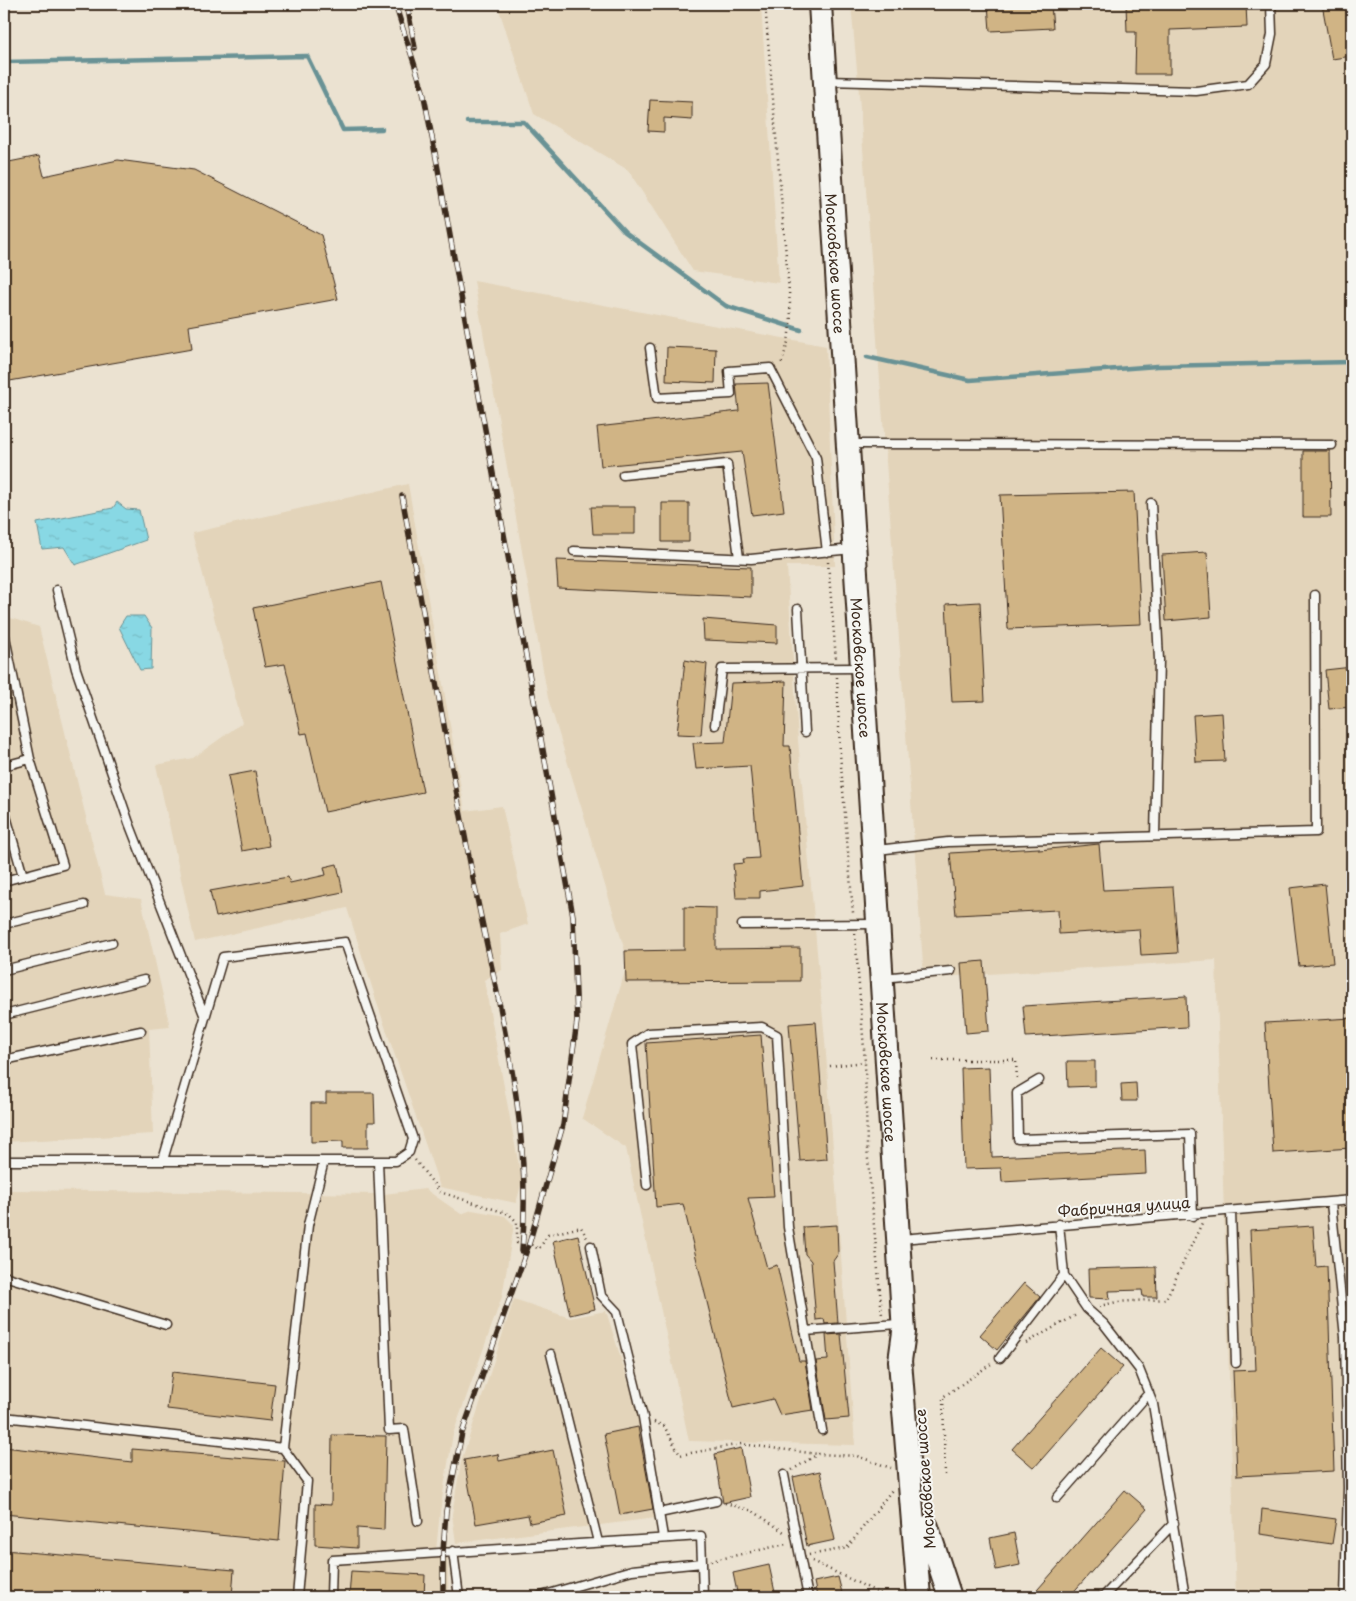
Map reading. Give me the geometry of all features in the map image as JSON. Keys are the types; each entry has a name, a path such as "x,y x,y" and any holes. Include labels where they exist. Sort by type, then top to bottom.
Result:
{"main road":[{"name":"Московское шоссе","path":"820,4 898,1239 901,1328 900,1361 919,1597"},
{"name":"Московское шоссе","path":"901,1328 915,1358 933,1597"},
{"path":"927,1527 950,1597"}],"lane":[{"path":"825,81 1196,91 1248,84 1266,64 1272,34 1271,4"},
{"path":"650,348 657,398 731,394 729,371 770,368 816,458 827,552"},
{"path":"848,444 1332,445"},
{"path":"623,475 727,464 739,558"},
{"path":"1151,503 1159,660 1155,836"},
{"path":"574,551 739,558 854,549"},
{"path":"57,590 76,669 129,823 205,1018"},
{"path":"872,851 948,842 1316,832 1315,595"},
{"path":"798,609 805,732"},
{"path":"4,632 30,759 63,865 4,881"},
{"path":"715,725 722,669 861,668"},
{"path":"4,766 30,759"},
{"path":"4,809 23,876"},
{"path":"4,924 84,905"},
{"path":"742,925 877,924"},
{"path":"4,1161 396,1161 409,1152 413,1139 345,942 223,957 163,1160"},
{"path":"4,970 112,943"},
{"path":"881,978 951,971"},
{"path":"4,1015 144,980"},
{"path":"647,1185 632,1044 648,1033 762,1027 777,1035 788,1227 822,1430"},
{"path":"4,1060 141,1031"},
{"path":"1039,1080 1017,1093 1018,1139 1190,1134 1193,1216"},
{"path":"297,1597 307,1481 284,1448 308,1225 324,1161"},
{"path":"378,1161 389,1430 404,1429 418,1521"},
{"name":"Фабричная улица","path":"898,1239 1059,1224 1205,1215 1352,1200"},
{"path":"1331,1202 1345,1337 1348,1488 1345,1597"},
{"path":"1231,1212 1236,1363"},
{"path":"1059,1224 1064,1275 1087,1309 1104,1324 1139,1369 1153,1404 1185,1597"},
{"path":"591,1246 601,1295 617,1312 644,1417 663,1537"},
{"path":"1000,1358 1064,1275"},
{"path":"4,1276 166,1324"},
{"path":"805,1331 901,1328"},
{"path":"551,1354 598,1542"},
{"path":"1057,1498 1149,1393"},
{"path":"4,1417 284,1448"},
{"path":"784,1475 808,1597"},
{"path":"659,1513 716,1501"},
{"path":"1103,1597 1174,1523"},
{"path":"331,1597 332,1560 701,1536 703,1597"},
{"path":"453,1551 459,1597"},
{"path":"538,1597 632,1570 702,1563"}],"path":[{"path":"765,4 791,316 788,342 781,365 780,388"},
{"path":"827,552 840,753 864,1062 867,1148 879,1269"},
{"path":"933,1060 1016,1060 1017,1093"},
{"path":"830,1066 864,1062"},
{"path":"409,1152 440,1192 509,1214 517,1222 517,1243 539,1250 548,1235 581,1227 591,1246"},
{"path":"1024,1345 1087,1309 1117,1302 1166,1299 1205,1215"},
{"path":"945,1476 942,1397 1000,1358"},
{"path":"644,1417 664,1426 680,1454 741,1444 818,1454 857,1456 891,1468"},
{"path":"784,1475 818,1454"},
{"path":"801,1556 847,1548 892,1490"},
{"path":"716,1501 753,1511 798,1541"},
{"path":"702,1563 798,1541"},
{"path":"801,1556 887,1597"}],"shaded area":[{"path":"497,4 761,4 779,283 693,271 628,170 534,114"},
{"path":"851,4 1352,4 1352,1597 1236,1597 1216,960 924,978"},
{"path":"474,281 826,346 835,566 787,566 798,740 825,1041 855,1445 689,1441 626,1148 582,1118 625,971 625,951 548,698"},
{"path":"408,484 465,811 502,806 528,924 500,934 502,970 484,980 522,1182 516,1203 440,1187 378,1006 347,908 195,942 156,765 193,758 242,723 192,533"},
{"path":"4,616 39,627 105,894 141,899 170,1027 149,1029 153,1134 4,1142"},
{"path":"425,1189 461,1214 472,1210 505,1216 514,1225 502,1297 453,1434 440,1511 436,1551 448,1550 448,1597 4,1597 4,1190 384,1194"},
{"path":"514,1299 570,1318 606,1311 639,1416 656,1518 456,1543 452,1514 461,1462"}],"water":[{"path":"117,502 126,509 139,510 146,540 75,565 64,547 42,549 37,523 113,508"},
{"path":"126,616 144,616 152,628 151,669 140,670 119,627"}],"building":[{"path":"988,4 1051,5 1053,28 990,31"},
{"path":"1126,4 1246,4 1247,27 1170,30 1170,74 1135,74 1136,32 1127,32"},
{"path":"1322,4 1352,4 1352,56 1332,59"},
{"path":"650,100 692,102 692,120 664,118 664,132 648,131"},
{"path":"39,156 44,176 118,160 194,170 321,235 338,299 189,326 192,349 4,382 4,163"},
{"path":"667,347 716,349 715,383 666,381"},
{"path":"768,383 784,511 752,515 742,452 601,466 597,427 739,411 736,384"},
{"path":"1303,451 1330,451 1331,517 1303,517"},
{"path":"1134,492 1141,624 1008,629 1000,495"},
{"path":"662,503 689,503 689,542 662,542"},
{"path":"591,507 635,507 635,534 593,534"},
{"path":"1207,552 1211,617 1166,621 1162,555"},
{"path":"556,560 751,567 751,597 558,588"},
{"path":"381,582 423,792 325,812 307,733 301,734 285,664 265,667 253,608"},
{"path":"980,602 985,701 952,702 946,604"},
{"path":"703,619 777,625 777,643 704,640"},
{"path":"685,660 707,664 701,735 677,734"},
{"path":"1352,667 1352,707 1329,709 1325,670"},
{"path":"786,681 784,746 790,746 803,886 760,891 760,898 736,898 733,864 744,863 743,859 759,858 750,766 696,769 693,743 725,742 731,683"},
{"path":"1222,713 1225,761 1196,762 1193,715"},
{"path":"255,771 269,846 242,851 228,776"},
{"path":"1099,844 1103,890 1173,887 1178,953 1141,955 1139,929 1059,934 1058,910 956,915 950,853 1039,848 1039,850"},
{"path":"337,864 343,892 216,917 210,891 288,877 290,883 326,875 324,867"},
{"path":"1325,884 1333,963 1299,966 1290,888"},
{"path":"684,907 716,908 716,949 800,948 800,981 626,982 625,951 684,950"},
{"path":"984,961 989,1031 966,1033 961,963"},
{"path":"1186,996 1187,1027 1026,1037 1023,1006"},
{"path":"1352,1018 1352,1148 1273,1153 1265,1023"},
{"path":"816,1022 827,1159 800,1161 789,1024"},
{"path":"761,1035 774,1197 748,1198 767,1268 777,1265 799,1361 805,1361 813,1410 780,1415 773,1399 733,1408 683,1204 656,1207 646,1043"},
{"path":"1067,1061 1095,1061 1095,1086 1068,1087"},
{"path":"989,1067 992,1157 1145,1150 1146,1174 1002,1182 1001,1168 964,1169 961,1068"},
{"path":"1136,1083 1137,1101 1122,1101 1121,1084"},
{"path":"326,1093 374,1093 375,1122 368,1122 368,1148 343,1148 343,1141 311,1142 311,1103 326,1103"},
{"path":"837,1225 838,1254 833,1261 838,1323 825,1324 824,1319 816,1320 811,1261 805,1254 803,1227"},
{"path":"1313,1226 1316,1267 1327,1266 1334,1471 1237,1476 1233,1371 1256,1370 1250,1230"},
{"path":"578,1235 595,1309 570,1315 553,1241"},
{"path":"1156,1267 1157,1297 1143,1297 1142,1290 1109,1291 1110,1299 1089,1298 1088,1269"},
{"path":"1024,1283 1040,1297 997,1350 980,1335"},
{"path":"841,1334 849,1418 826,1420 816,1361 828,1360 826,1335"},
{"path":"1101,1348 1123,1367 1034,1468 1012,1449"},
{"path":"172,1372 275,1384 270,1421 167,1409"},
{"path":"638,1427 653,1509 620,1515 604,1434"},
{"path":"332,1435 386,1436 384,1530 357,1528 357,1548 315,1545 315,1504 331,1505"},
{"path":"4,1447 132,1462 132,1449 285,1461 279,1541 4,1514"},
{"path":"741,1448 750,1497 723,1503 715,1454"},
{"path":"553,1450 567,1516 530,1523 528,1515 476,1524 464,1460 498,1454 499,1461"},
{"path":"820,1471 835,1540 807,1546 793,1477"},
{"path":"1125,1490 1147,1509 1069,1597 1031,1597"},
{"path":"1262,1509 1336,1519 1332,1544 1260,1534"},
{"path":"1014,1533 1020,1565 996,1570 990,1538"},
{"path":"4,1550 234,1570 232,1597 4,1597"},
{"path":"769,1565 776,1597 738,1597 733,1573"},
{"path":"351,1571 425,1575 424,1597 349,1597"},
{"path":"838,1577 843,1597 817,1597 814,1582"}],"waterway":[{"path":"4,62 307,56 343,130 382,129"},
{"path":"467,122 524,122 625,232 726,306 801,330"},
{"path":"867,357 970,380 1157,366 1352,362"}],"railway":[{"path":"395,4 423,91 573,916 577,1021 563,1125 529,1244 462,1433 446,1511 443,1552 443,1597"},
{"path":"407,4 415,48"},
{"path":"402,496 457,794 512,1071 523,1161 522,1251"}]}
